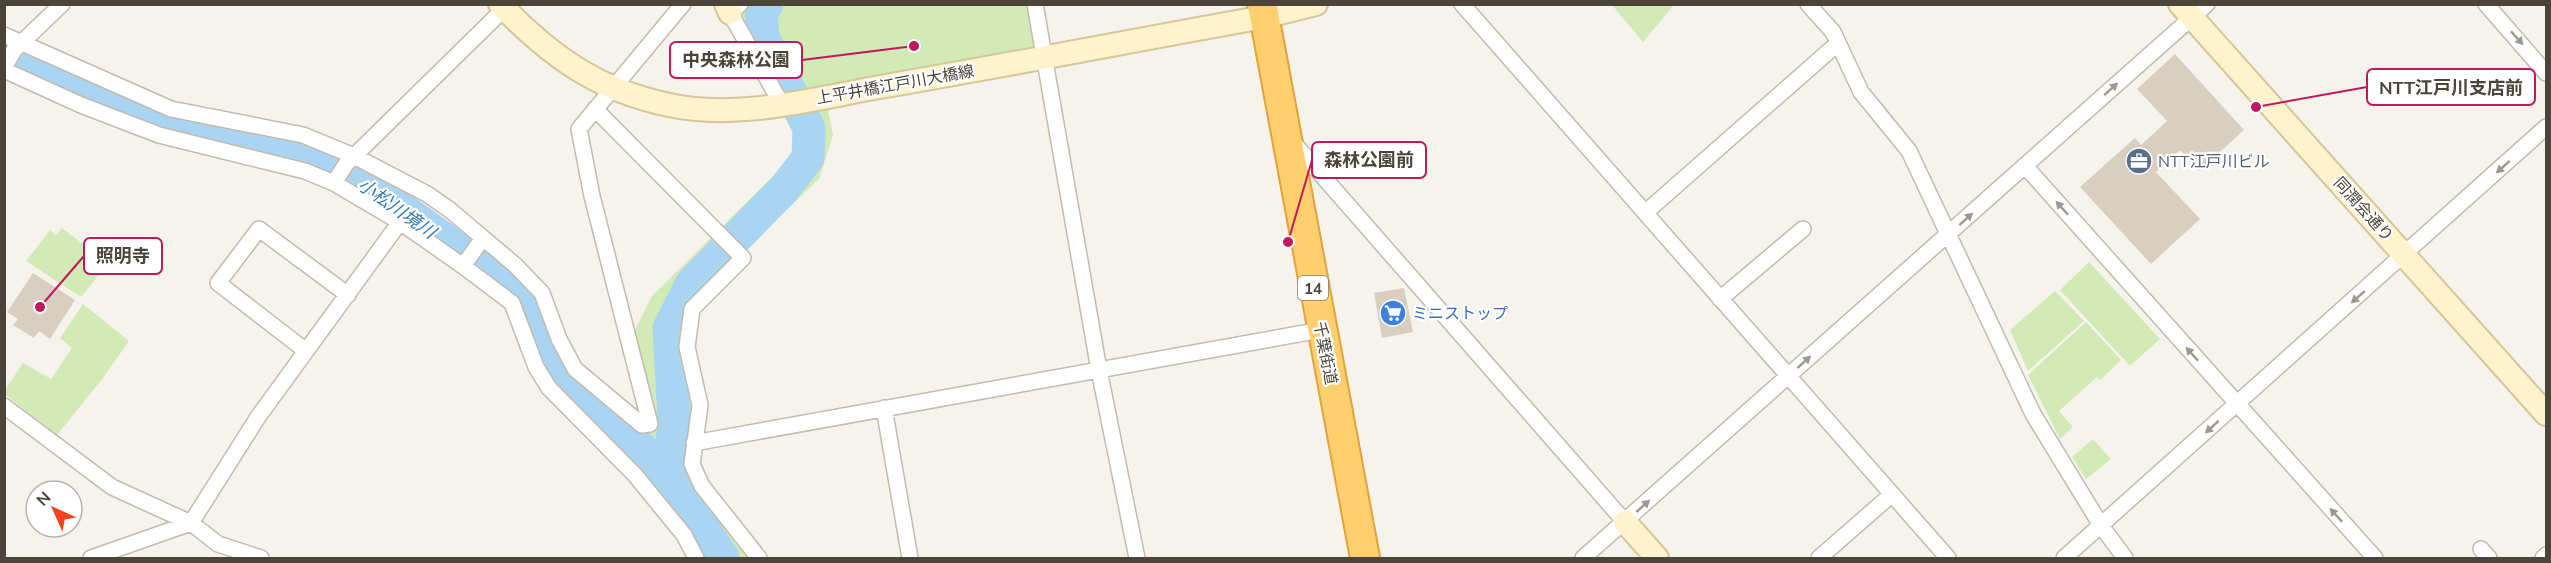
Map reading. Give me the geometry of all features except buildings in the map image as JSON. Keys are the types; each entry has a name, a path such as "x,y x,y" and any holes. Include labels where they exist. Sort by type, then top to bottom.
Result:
{"highway":[{"name":"千葉街道","path":"1263,11 1365,558"}],"street":[{"path":"10,59 62,4"},
{"path":"4,35 10,59 81,105 159,135 304,171 334,183 400,222 472,253 542,293 559,339 575,369 642,425 650,424 592,196 579,129 683,4"},
{"path":"1035,4 1100,370 1137,558"},
{"name":"上平井橋江戸川大橋線","path":"505,6 528,33 566,64 613,88 671,106 719,112 790,102 1045,57 1263,11 1316,4"},
{"path":"1462,4 1948,558"},
{"path":"1808,4 1833,32 1861,92 1909,151 2033,414 2102,527 2125,558"},
{"path":"2486,4 2547,73"},
{"path":"334,183 350,160 505,6"},
{"path":"732,7 790,102"},
{"path":"1583,558 2025,166 2193,9"},
{"name":"同潤会通り","path":"2193,9 2405,255 2547,414"},
{"path":"1646,212 1837,44"},
{"path":"10,59 171,109 303,135 350,160 427,194 512,303 536,367 549,388 635,475 684,535 696,558"},
{"path":"595,110 743,258 692,309 687,347 700,405 692,464 702,486 759,558"},
{"path":"2064,558 2102,527 2547,128"},
{"path":"1285,134 1657,558"},
{"path":"2025,166 2375,558"},
{"path":"91,558 191,523 258,417 400,222"},
{"path":"306,351 218,283 259,229 348,295"},
{"path":"1720,299 1803,229"},
{"path":"694,443 1321,330"},
{"path":"4,406 112,487 191,523 218,544 261,558"},
{"path":"884,408 910,558"},
{"path":"1819,558 1892,495"},
{"path":"2543,558 2547,555"}],"green space":[{"path":"785,4 1031,5 1039,52 825,94 833,135 819,179 692,299 681,350 692,404 685,434 689,479 753,558 704,558 673,510 636,465 552,384 580,382 646,435 657,422 635,330 652,296 801,148 791,110 736,13 745,5 784,5 778,14"},
{"path":"1612,5 1674,5 1643,42"},
{"path":"62,228 101,258 95,266 102,271 81,297 26,261 50,230 56,235"},
{"path":"2089,262 2160,339 2130,366 2060,290"},
{"path":"2055,291 2084,321 2028,371 2010,330"},
{"path":"83,304 129,341 103,378 57,435 5,394 5,390 23,363 51,379 72,348 60,338"},
{"path":"2086,322 2121,360 2100,380 2097,377 2059,411 2073,427 2060,439 2028,375"},
{"path":"2093,439 2111,459 2086,479 2072,457"}],"waterway":[{"name":"小松川境川","path":"669,476 674,419 669,328 692,283 784,189 808,158 809,128 763,38 761,12 767,4"},
{"name":"小松川境川","path":"4,50 84,89 360,179 525,300 547,332 572,390 625,432 669,476 723,558"}],"place":[{"name":"中央森林公園","path":"914,46"},
{"name":"NTT江戸川支店前","path":"2256,107"},
{"name":"NTT江戸川ビル","path":"2139,161"},
{"name":"森林公園前","path":"1288,242"},
{"name":"照明寺","path":"40,307"},
{"name":"ミニストップ","path":"1393,313"}]}
